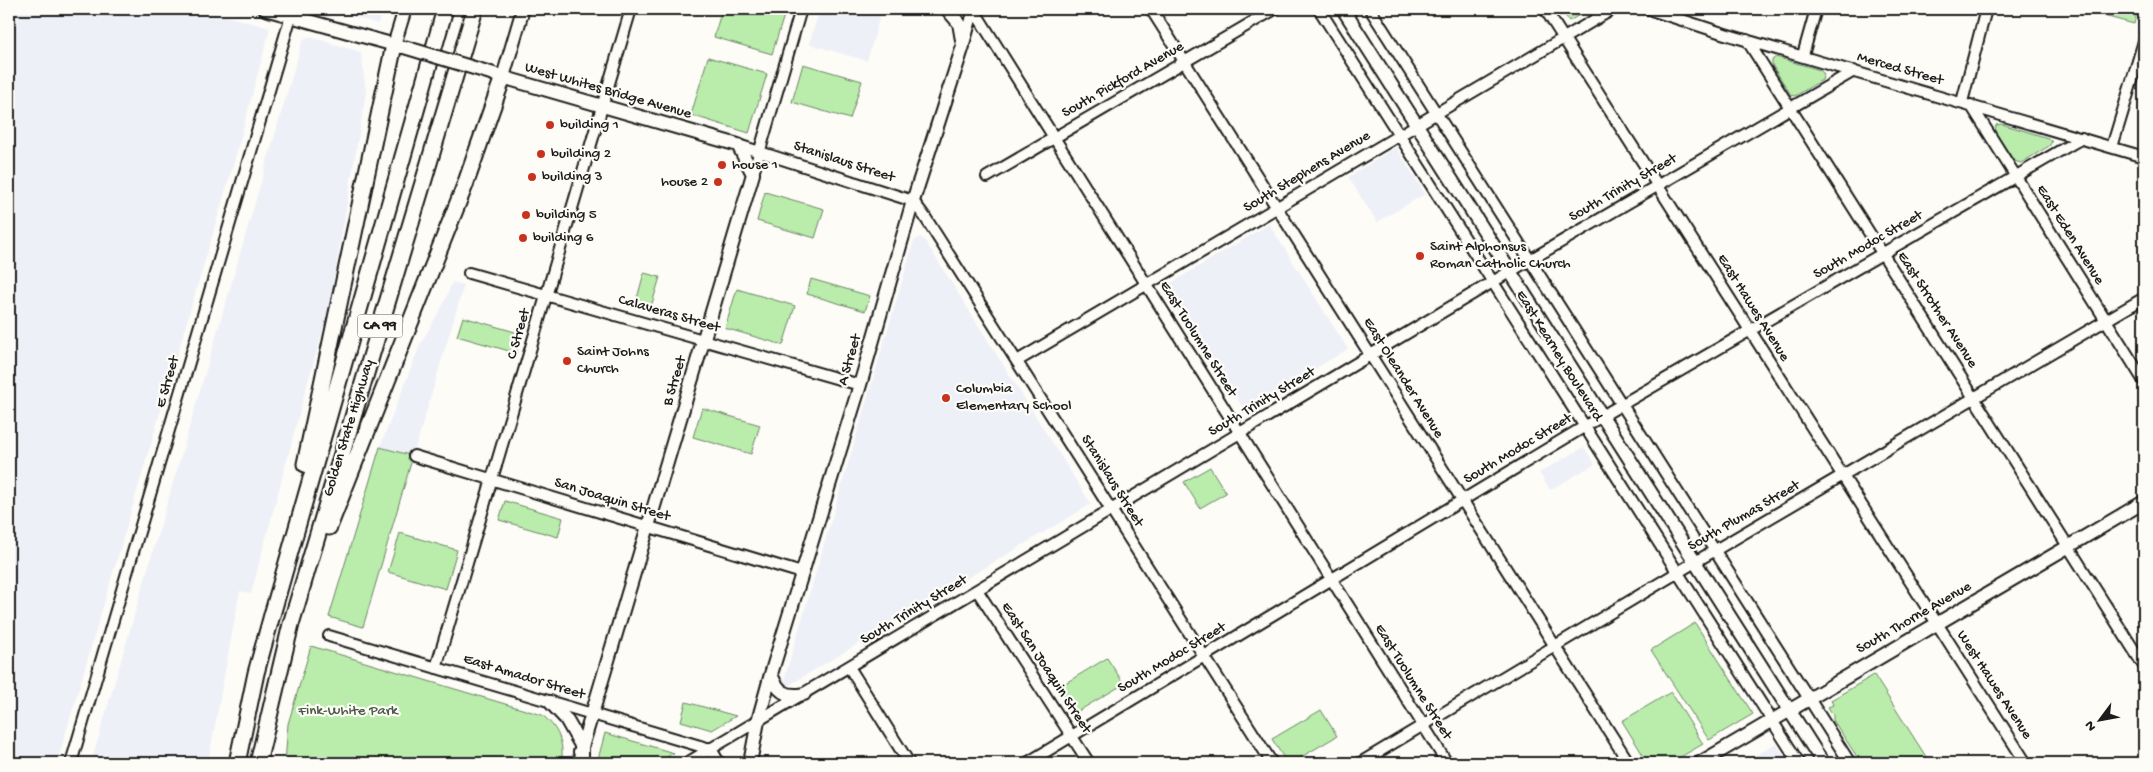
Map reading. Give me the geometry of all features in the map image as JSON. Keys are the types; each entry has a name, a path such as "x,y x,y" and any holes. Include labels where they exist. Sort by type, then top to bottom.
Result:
{"highway":[{"name":"Golden State Highway","path":"237,763 250,698 272,615 445,9"},
{"name":"Golden State Highway","path":"258,763 290,624 476,9"},
{"path":"272,615 399,46"},
{"path":"290,624 465,185 498,75"}],"main road":[{"path":"265,9 292,13 399,46 405,9"},
{"path":"498,75 523,9"},
{"path":"947,9 959,23 963,46"},
{"name":"East Kearney Boulevard","path":"1343,9 1823,763"},
{"name":"West Whites Bridge Avenue","path":"399,46 602,107 738,145"},
{"name":"A Street","path":"758,721 860,385 913,201 963,46"},
{"path":"738,145 753,174"},
{"name":"B Street","path":"582,763 582,747 753,174"},
{"name":"South Thorne Avenue","path":"1700,763 2144,502"},
{"path":"771,674 775,685 781,692 793,696 804,694"},
{"path":"550,702 566,719 582,747 575,763"},
{"path":"750,763 758,721"},
{"path":"710,749 718,763"}],"street":[{"name":"C Street","path":"436,668 631,9"},
{"name":"B Street","path":"753,174 801,9"},
{"name":"A Street","path":"963,46 972,9"},
{"name":"East Tuolumne Street","path":"972,9 1447,763"},
{"name":"East Oleander Avenue","path":"1151,9 1629,763"},
{"name":"South Pickford Avenue","path":"987,178 1275,9"},
{"name":"East Kearney Boulevard","path":"1319,9 1799,763"},
{"name":"East Kearney Boulevard","path":"1370,9 1850,763"},
{"name":"East Hawes Avenue","path":"1545,9 1936,624"},
{"name":"South Stephens Avenue","path":"1017,361 1613,9"},
{"name":"Merced Street","path":"1648,9 2144,157"},
{"path":"1803,55 1816,9"},
{"path":"1966,104 1986,9"},
{"name":"E Street","path":"71,763 292,13"},
{"name":"East Strother Avenue","path":"1747,40 2070,546 2144,666"},
{"path":"2112,147 2144,41"},
{"name":"South Trinity Street","path":"687,763 1510,271 1854,71"},
{"name":"East Eden Avenue","path":"1966,104 2016,177 2144,381"},
{"name":"South Modoc Street","path":"1027,763 1622,404 2082,138"},
{"name":"West Whites Bridge Avenue","path":"738,145 759,152"},
{"name":"Stanislaus Street","path":"759,152 913,201 1017,361 1272,763"},
{"name":"Calaveras Street","path":"469,273 860,385"},
{"name":"South Plumas Street","path":"1360,763 1695,562 2144,298"},
{"name":"San Joaquin Street","path":"414,456 802,573"},
{"name":"East San Joaquin Street","path":"977,590 1089,763"},
{"name":"West Hawes Avenue","path":"1936,624 2026,763"},
{"name":"East Amador Street","path":"329,636 710,749"},
{"path":"849,666 909,763"}],"shaded area":[{"path":"9,9 199,9 270,28 236,155 57,763 9,763"},
{"path":"328,9 383,9 378,24"},
{"path":"820,9 882,9 867,61 809,44"},
{"path":"310,37 361,52 366,93 328,313 251,594 240,591 208,763 91,763 302,42 305,38"},
{"path":"1396,147 1425,194 1377,222 1348,177"},
{"path":"1269,224 1348,349 1245,411 1166,286"},
{"name":"Columbia Elementary School","path":"919,237 924,239 1091,504 786,687 783,683 914,241"},
{"path":"452,282 464,285 413,456 380,447 420,345 443,305"},
{"path":"1584,447 1595,464 1550,490 1539,473"},
{"path":"1776,743 1789,763 1742,763"}],"green space":[{"path":"722,9 786,9 772,54 714,37"},
{"path":"1561,9 1590,9 1569,21"},
{"path":"2106,9 2138,9 2134,24 2104,16"},
{"path":"708,57 767,74 749,133 691,115"},
{"path":"1776,57 1820,70 1824,74 1822,80 1795,96 1791,95 1772,65 1772,60"},
{"path":"803,64 862,81 850,119 792,102"},
{"path":"2002,124 2048,138 2052,142 2049,146 2021,163 2014,161 1995,132 1996,125"},
{"path":"765,192 824,209 815,238 757,221"},
{"path":"644,273 660,277 651,307 636,302"},
{"path":"811,279 870,296 865,311 807,294"},
{"path":"737,289 795,306 783,345 725,328"},
{"path":"463,317 522,334 516,353 457,336"},
{"path":"702,408 760,425 751,454 693,437"},
{"path":"380,447 413,456 363,627 329,617"},
{"path":"1210,467 1226,493 1200,508 1184,482"},
{"path":"505,501 563,518 558,537 499,520"},
{"path":"400,533 457,550 446,589 388,572"},
{"path":"1695,623 1753,714 1709,740 1651,650"},
{"name":"Fink-White Park","path":"311,646 542,715 548,720 559,736 562,749 561,763 285,763 288,724"},
{"path":"1107,658 1124,684 1075,713 1059,687"},
{"path":"1874,675 1930,763 1861,763 1833,720 1833,715 1828,707 1833,705 1831,700"},
{"path":"1671,692 1703,744 1670,763 1648,763 1622,721"},
{"path":"686,702 736,716 712,730 681,721"},
{"path":"1321,710 1337,736 1291,763 1287,763 1272,739"},
{"path":"605,733 674,753 657,763 597,763"}],"place":[{"name":"building 1","path":"550,125"},
{"name":"building 2","path":"541,154"},
{"name":"house 1","path":"722,165"},
{"name":"building 3","path":"532,177"},
{"name":"house 2","path":"718,182"},
{"name":"building 5","path":"526,215"},
{"name":"building 6","path":"523,238"},
{"name":"Saint Alphonsus Roman Catholic Church","path":"1420,256"},
{"name":"Saint Johns Church","path":"567,361"},
{"name":"Columbia Elementary School","path":"946,398"}]}
